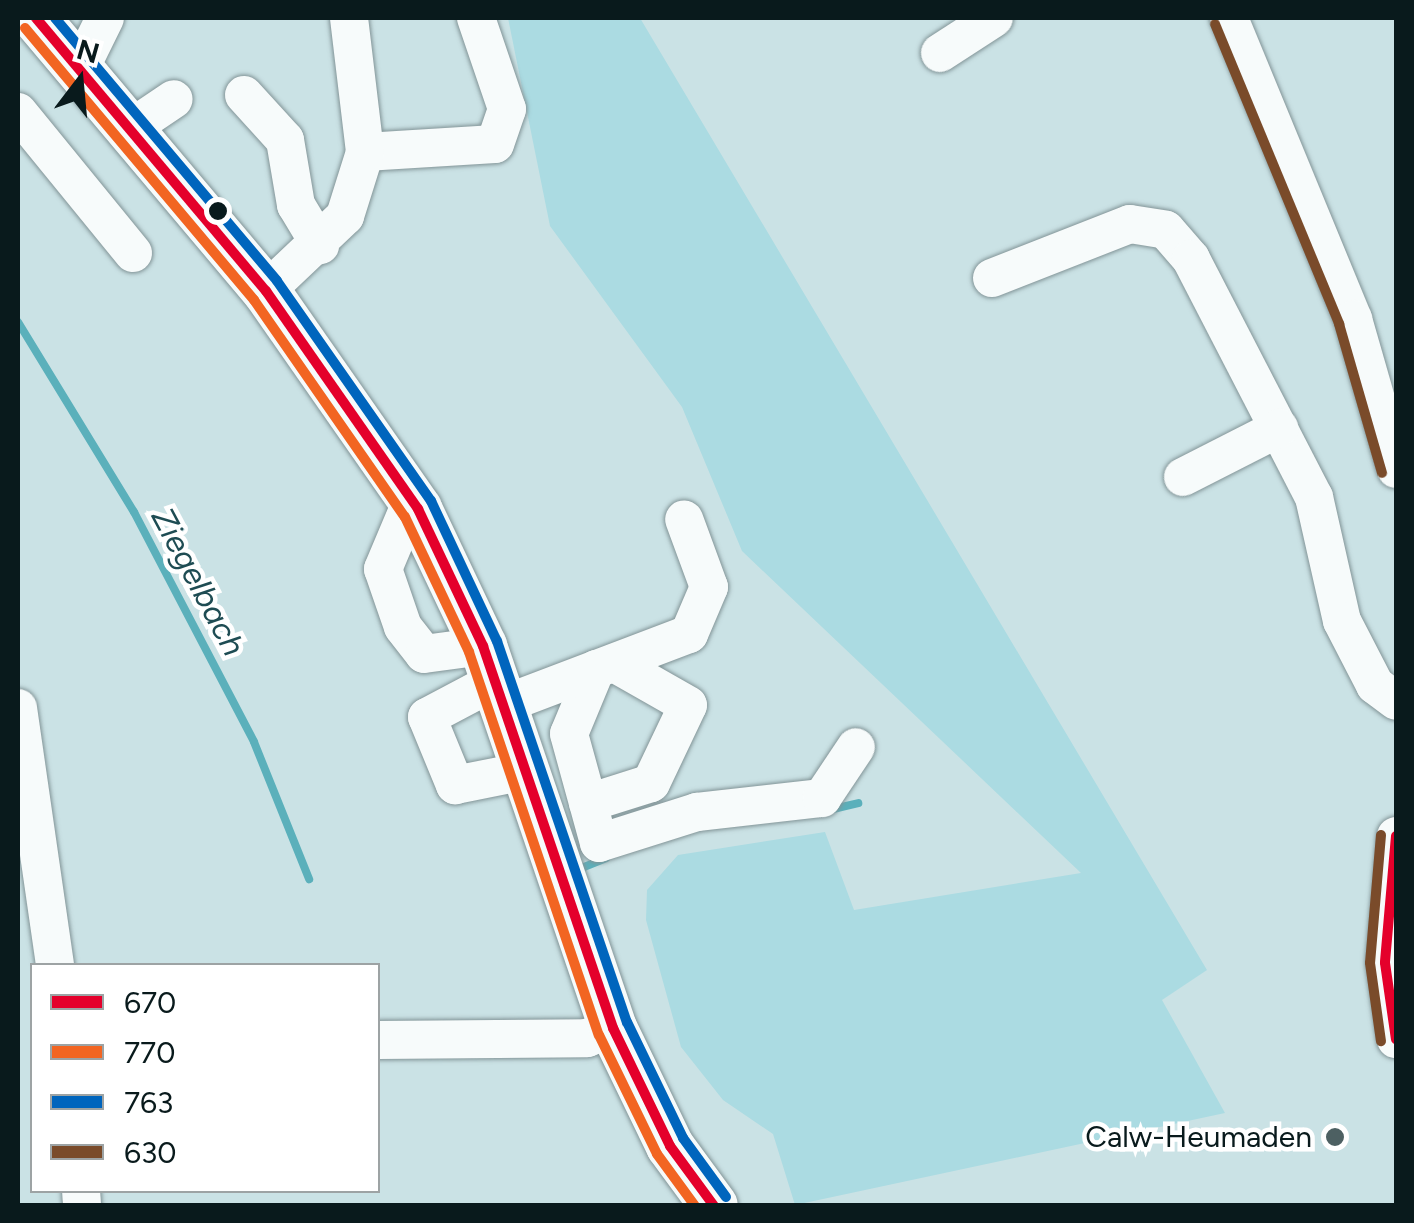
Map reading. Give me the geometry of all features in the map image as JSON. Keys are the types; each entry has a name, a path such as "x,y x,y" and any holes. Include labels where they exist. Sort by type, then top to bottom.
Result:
{"main road":[{"path":"36,18 266,291 412,500 493,677 612,1028 670,1146 714,1206"}],"street":[{"path":"78,71 108,29 105,18"},
{"path":"266,291 320,245 345,216 365,152 349,18"},
{"path":"365,152 496,144 507,109 476,18"},
{"path":"940,52 994,18"},
{"path":"1229,18 1353,319 1396,469"},
{"path":"244,94 285,140 296,204 320,245"},
{"path":"128,130 174,100"},
{"path":"18,112 133,253"},
{"path":"992,278 1130,224 1166,230 1191,259 1314,497 1342,621 1375,684 1396,701"},
{"path":"1183,477 1278,428"},
{"path":"412,500 383,569 404,627 424,654 493,677 605,666 690,634 709,588 684,520"},
{"path":"588,803 652,783 688,705 605,666"},
{"path":"605,666 569,734 599,842 698,812 822,798 856,747"},
{"path":"493,677 427,718 455,785 525,771"},
{"path":"18,708 55,963"},
{"path":"1396,836 1385,963 1396,1038"},
{"path":"380,1040 588,1038 612,1028"}],"shaded area":[{"path":"508,18 640,18 1207,970 1162,1000 1225,1113 795,1205 773,1134 723,1100 681,1047 646,920 647,890 678,855 825,832 854,910 1081,873 742,551 682,407 550,226"}],"waterway":[{"name":"Ziegelbach","path":"18,322 134,512 254,742 309,879"},
{"path":"833,809 858,803"},
{"path":"584,867 606,858"}],"transit line":[{"name":"670","path":"36,18 266,291 418,509 483,646 613,1028 670,1146 714,1206"},
{"name":"763","path":"55,18 277,281 431,501 497,641 627,1022 683,1138 726,1197"},
{"name":"630","path":"1215,24 1339,324 1382,473"},
{"name":"770","path":"25,28 254,300 405,517 469,652 599,1035 657,1154 695,1206"},
{"name":"630","path":"1381,835 1370,963 1381,1041"},
{"name":"670","path":"1396,836 1385,963 1396,1039"}],"place":[{"name":"Calw-Heumaden","path":"1335,1137"}]}
